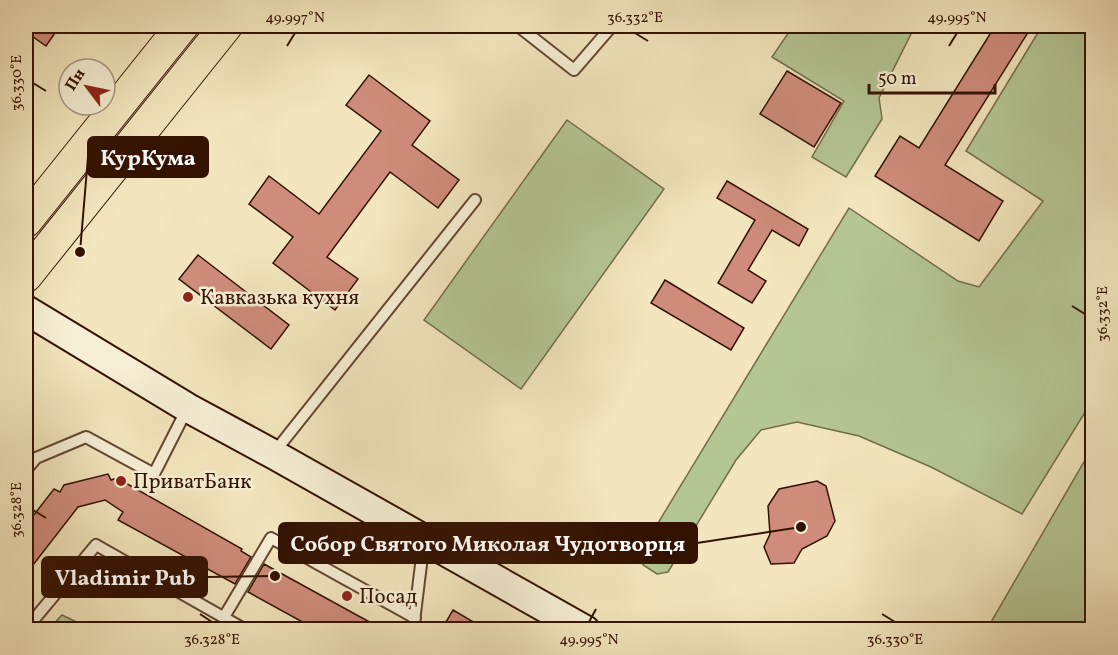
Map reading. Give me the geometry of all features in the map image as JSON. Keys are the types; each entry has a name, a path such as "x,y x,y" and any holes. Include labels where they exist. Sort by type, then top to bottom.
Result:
{"main road":[{"path":"26,221 182,26"},
{"path":"26,276 226,26"},
{"path":"26,310 188,408 585,630"}],"lane":[{"path":"518,26 574,70 612,26"},
{"path":"273,454 475,200"},
{"path":"26,470 36,458 87,437 154,474 188,408"},
{"path":"224,617 271,538 415,618"},
{"path":"413,630 424,539"},
{"path":"26,629 96,545 246,630"}],"green space":[{"path":"793,26 915,26 879,98 882,119 846,177 812,157 844,101 772,57"},
{"path":"1042,26 1092,26 1092,401 1022,514 931,467 859,436 797,422 761,430 736,460 668,572 657,574 643,565 638,556 849,208 958,281 979,287 1043,201 966,151"},
{"path":"567,120 664,189 521,389 424,320"},
{"path":"1092,448 1092,629 987,629"},
{"path":"62,615 91,629 49,629"}],"building":[{"path":"35,26 43,26 55,33 46,46 29,34"},
{"path":"995,26 1032,26 945,165 1003,201 979,241 875,176 900,136 919,148"},
{"path":"787,71 841,103 814,147 760,114"},
{"path":"369,75 430,121 412,145 459,180 438,208 390,172 327,257 358,279 335,310 273,263 293,237 249,204 269,176 319,214 381,131 346,105"},
{"path":"727,181 808,229 799,246 772,230 748,270 766,281 752,303 718,283 755,220 717,198"},
{"path":"198,255 289,325 271,349 179,279"},
{"path":"665,280 744,328 731,350 651,303"},
{"path":"108,474 111,480 117,478 242,549 241,551 251,557 235,584 118,520 123,512 105,500 78,507 26,574 26,525 54,489 60,492 64,485"},
{"path":"817,481 826,486 835,521 827,536 802,549 794,563 771,564 764,547 770,534 768,506 779,489"},
{"path":"264,564 384,630 317,630 248,592"},
{"path":"453,610 487,630 459,630 446,622"}],"place":[{"name":"КурКума","path":"80,252"},
{"name":"Кавказька кухня","path":"188,297"},
{"name":"ПриватБанк","path":"121,481"},
{"name":"Собор Святого Миколая Чудотворця","path":"801,527"},
{"name":"Vladimir Pub","path":"275,576"},
{"name":"Посад","path":"347,596"}]}
